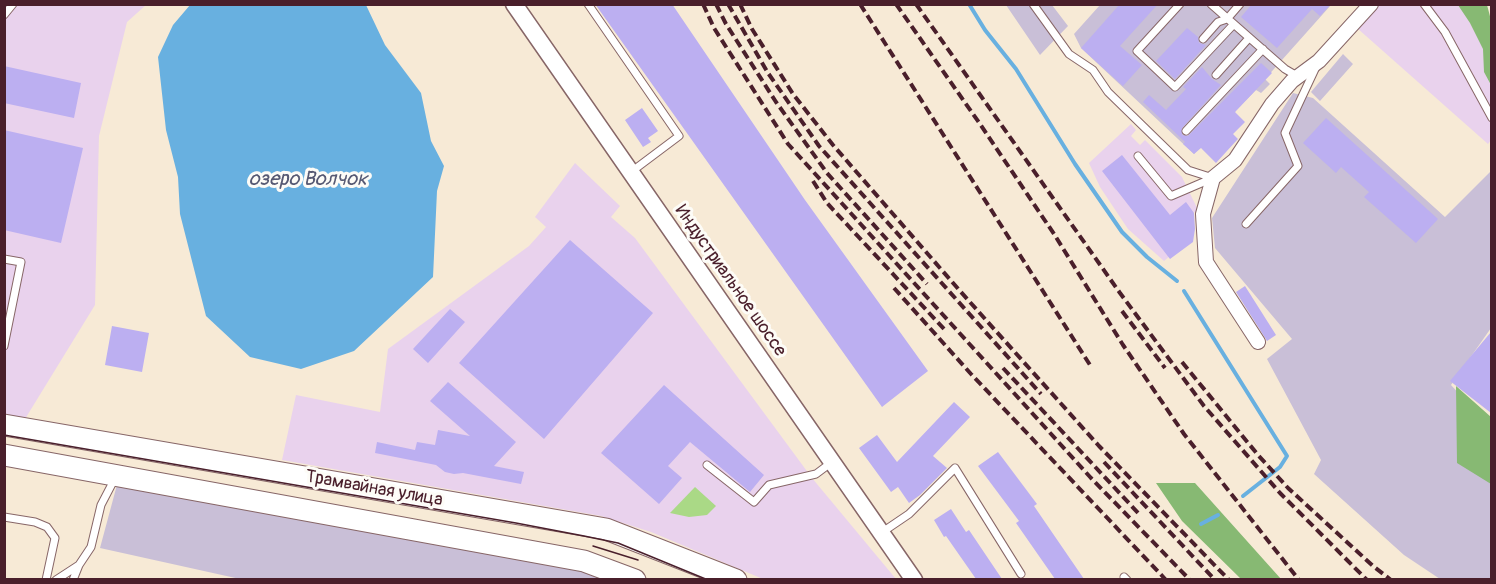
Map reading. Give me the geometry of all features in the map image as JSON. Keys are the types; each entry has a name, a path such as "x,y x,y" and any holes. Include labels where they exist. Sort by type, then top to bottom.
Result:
{"main road":[{"name":"Трамвайная улица","path":"4,425 606,529 736,579"},
{"name":"Трамвайная улица","path":"4,454 584,561 635,579"}],"street":[{"name":"Индустриальное шоссе","path":"514,4 914,579"},
{"path":"1258,342 1206,262 1203,214 1213,178 1234,160 1272,104 1297,76 1319,61 1371,4"}],"lane":[{"path":"4,15 14,4"},
{"path":"588,4 680,136 631,172"},
{"path":"1033,4 1070,54 1093,70 1108,92 1188,170 1213,178"},
{"path":"1180,4 1137,51 1175,87 1234,24"},
{"path":"1211,4 1288,71 1297,76"},
{"path":"1203,39 1218,22 1227,18 1240,4"},
{"path":"1424,4 1444,32 1491,118"},
{"path":"1216,75 1249,38"},
{"path":"1186,131 1263,49"},
{"path":"1246,224 1298,166 1285,133 1319,61"},
{"path":"1138,156 1171,196 1213,178"},
{"path":"4,259 21,262 4,346"},
{"path":"707,465 754,502 769,485 816,474 832,462"},
{"path":"881,533 909,513 955,468 1021,574"},
{"path":"73,579 91,547 101,505 119,475"},
{"path":"4,517 35,522 47,527 55,538 46,579"},
{"path":"56,579 79,565"}],"shaded area":[{"path":"1459,4 1487,51 1492,79 1491,140 1488,144 1357,28 1379,5"},
{"path":"4,5 146,5 127,22 99,136 95,305 25,419 4,415"},
{"path":"1006,5 1052,5 1068,26 1040,55"},
{"path":"1100,5 1331,5 1265,79 1270,84 1261,93 1256,90 1194,154 1081,48 1074,34"},
{"path":"1343,54 1353,64 1320,101 1311,92"},
{"path":"1293,93 1313,98 1445,217 1491,171 1491,328 1451,385 1491,428 1491,579 1440,579 1404,555 1314,474 1321,460 1267,359 1292,339 1215,248 1212,218"},
{"path":"1131,124 1136,130 1131,136 1140,145 1145,140 1182,177 1198,210 1181,221 1193,237 1164,261 1128,229 1100,187 1089,163"},
{"path":"575,163 620,206 611,217 635,238 812,478 896,579 763,579 651,532 601,516 282,460 296,395 380,412 388,349 529,246 546,227 535,217"},
{"path":"118,481 516,551 616,579 240,579 100,548"}],"green space":[{"path":"1458,5 1487,5 1491,20 1491,85 1484,72 1483,49"},
{"path":"1456,386 1491,417 1491,484 1457,463"},
{"path":"1156,483 1195,483 1281,579 1241,579 1182,521"},
{"path":"695,487 716,506 707,515 689,517 670,513"}],"water":[{"name":"озеро Волчок","path":"190,5 366,5 385,45 421,93 431,141 444,166 437,191 433,277 354,351 301,369 250,357 206,316 180,214 178,177 166,130 158,57 173,25"}],"building":[{"path":"595,4 672,4 805,200 928,371 882,407"},
{"path":"1120,4 1158,4 1120,46 1142,65 1123,86 1081,48"},
{"path":"1252,4 1331,4 1320,16 1312,9 1277,48 1241,17"},
{"path":"1187,28 1198,37 1199,43 1206,45 1175,79 1156,61"},
{"path":"1261,63 1272,73 1235,112 1245,122 1233,134 1238,139 1216,163 1201,148 1194,154 1183,144 1185,142 1143,102 1149,95 1166,110 1186,89 1183,87 1202,67 1212,79 1221,85 1182,128 1182,135 1188,136"},
{"path":"4,66 81,83 74,118 4,103"},
{"path":"642,108 658,131 648,138 651,142 643,147 625,120"},
{"path":"1326,118 1438,219 1416,243 1364,197 1369,192 1341,167 1336,173 1303,143"},
{"path":"4,130 83,148 61,243 4,230"},
{"path":"1122,155 1170,215 1186,202 1194,213 1193,242 1170,259 1102,171"},
{"path":"570,240 653,313 544,439 459,363"},
{"path":"1245,286 1276,335 1267,341 1236,292"},
{"path":"450,309 465,322 428,363 413,349"},
{"path":"112,326 149,333 142,372 105,365"},
{"path":"1491,332 1491,413 1450,381"},
{"path":"448,382 516,442 494,466 524,472 521,484 463,473 454,474 445,472 436,465 375,453 377,442 415,450 417,442 435,445 438,430 470,436 430,401"},
{"path":"664,385 764,475 750,492 690,442 668,466 682,478 659,504 601,453"},
{"path":"954,402 970,417 933,456 947,468 909,503 898,487 891,492 859,448 877,435 897,462"},
{"path":"998,452 1037,504 1034,506 1084,579 1055,579 1016,523 1019,521 978,466"},
{"path":"951,509 966,532 969,530 1002,579 976,579 946,536 944,537 934,520"}],"waterway":[{"path":"969,4 985,30 1016,69 1075,164 1122,232 1147,257 1177,281"},
{"path":"1184,291 1287,456 1280,467 1243,496"},
{"path":"1201,524 1218,515"}],"tram line":[{"path":"4,435 516,523 618,543 708,580"},
{"path":"593,546 638,560"}],"railway":[{"path":"703,4 714,28 788,144 1091,478 1190,580"},
{"path":"716,4 726,24 776,102 827,173 927,284"},
{"path":"728,4 768,73 819,146 1041,394"},
{"path":"740,4 752,29 793,94 833,145 1099,446 1229,580"},
{"path":"860,4 1090,365"},
{"path":"896,4 1054,234 1123,345 1184,434 1299,580"},
{"path":"916,4 1120,293 1204,406 1280,493 1367,580"},
{"path":"813,181 827,203 944,329"},
{"path":"894,288 971,374 1166,580"},
{"path":"1122,311 1165,368"},
{"path":"1182,362 1288,488 1391,580"},
{"path":"1003,368 1140,515"},
{"path":"1104,462 1215,580"}]}
